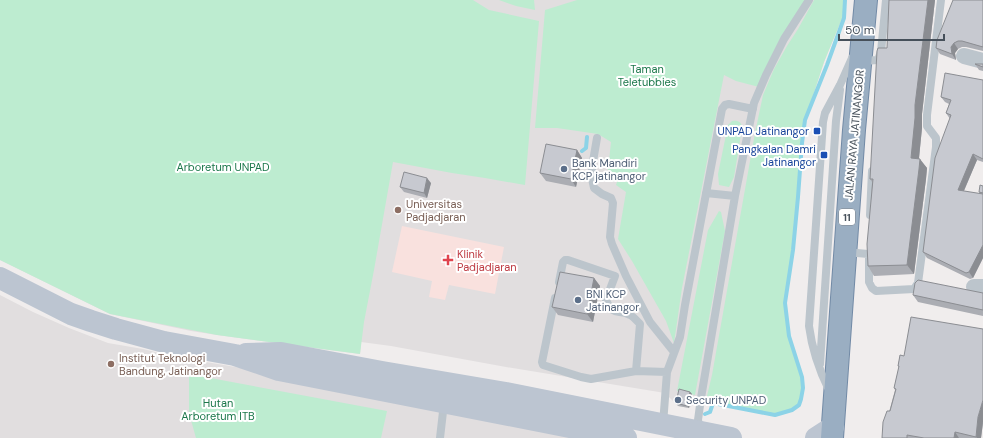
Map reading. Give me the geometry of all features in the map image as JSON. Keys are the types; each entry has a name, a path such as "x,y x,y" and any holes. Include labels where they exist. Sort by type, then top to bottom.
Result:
{"highway":[{"name":"JALAN RAYA JATINANGOR","path":"830,435 835,402 854,130 872,63 863,34 866,0"}],"main road":[{"path":"0,278 71,314 116,329 164,342 235,355 279,370 626,438"},
{"path":"235,355 281,353 506,393 662,431 703,432 731,438"}],"street":[{"path":"964,56 983,61"}],"lane":[{"path":"703,432 700,430 698,420 735,196 753,109 756,97 784,39 809,0"},
{"path":"872,63 880,52 886,0"},
{"path":"846,252 868,250 869,282 872,288 876,291 914,289 918,283 936,148 936,138 927,126 927,115 941,0"},
{"path":"835,402 819,368 809,326 823,122 825,113 840,85 863,34"},
{"path":"819,368 836,121 840,85"},
{"path":"662,431 667,372 680,337 722,109 725,105 729,104 753,109"},
{"path":"597,138 592,167 592,179 594,188 611,198 613,203 610,237 612,244 626,276 650,322 674,352"},
{"path":"869,223 873,161"},
{"path":"706,193 735,196"},
{"path":"636,371 640,324 631,315 613,311 609,307 606,300 615,276 565,260 561,270 542,362 543,366 591,379 636,371 667,372"},
{"path":"440,438 444,403"}],"shaded area":[{"name":"Universitas Padjadjaran","path":"0,0 846,0 843,16 824,62 805,120 802,143 793,250 785,303 789,336 802,377 803,388 799,405 792,410 775,415 713,403 701,398 689,408 678,406 665,393 506,367 391,346 361,342 360,354 191,331 110,314 0,260"},
{"name":"Klinik Padjadjaran","path":"402,226 504,247 495,294 449,285 445,300 429,297 432,281 392,272"},
{"name":"Institut Teknologi Bandung, Jatinangor","path":"0,295 69,328 108,343 143,349 183,359 265,372 603,438 0,438"}],"green space":[{"name":"Arboretum UNPAD","path":"0,0 473,0 489,10 539,21 525,185 393,162 364,322 360,354 217,335 110,314 0,260"},
{"path":"499,0 534,0 535,10 516,6"},
{"name":"Taman Teletubbies","path":"577,0 806,0 759,87 736,81 724,75 682,288 674,343 666,321 618,239 626,192 616,185 619,176 608,170 611,142 598,134 557,128 535,128 545,10"},
{"path":"814,0 846,0 843,16 824,62 805,120 802,143 793,250 785,303 789,336 802,377 803,388 799,405 792,410 775,415 714,403 706,400 712,375 763,95 774,69"},
{"path":"732,121 739,122 742,128 734,177 729,187 719,185 718,174 728,125"},
{"path":"719,211 721,212 725,231 695,395 677,391 708,230"},
{"name":"Hutan Arboretum ITB","path":"189,374 387,411 381,438 196,438 189,413"}],"building":[{"path":"889,0 928,0 915,105 911,158 920,159 907,265 868,266 867,244 873,179 870,179 877,51 878,48 887,48"},
{"path":"953,0 983,0 983,47 958,41 951,47 952,54 936,48 937,40"},
{"path":"975,64 983,64 983,67"},
{"path":"945,73 983,80 983,159 973,154 958,190 983,194 983,245 969,272 966,273 923,252 935,158 951,115 946,113 951,100 941,97"},
{"name":"Bank Mandiri KCP jatinangor","path":"546,144 577,150 571,179 540,173"},
{"path":"404,172 427,178 424,193 400,187"},
{"path":"980,185 983,186 983,193 979,192"},
{"name":"BNI KCP Jatinangor","path":"560,272 594,278 587,314 552,307"},
{"path":"918,280 983,293 983,310 913,295 915,283"},
{"path":"911,317 983,329 983,400 978,417 976,437 955,432 954,438 924,438 907,435 907,438 882,438 883,422 887,411 890,411 896,389 894,388 900,355 904,356"},
{"path":"679,389 690,392 687,406 676,403"}],"waterway":[{"path":"705,414 710,412 713,403 775,415 792,410 799,405 803,388 802,377 789,336 785,303 793,250 802,143 805,120 844,18 845,0"},
{"path":"582,151 586,148 587,137"}],"place":[{"name":"UNPAD Jatinangor","path":"817,131"},
{"name":"Pangkalan Damri Jatinangor","path":"824,155"},
{"name":"Bank Mandiri KCP jatinangor","path":"564,169"},
{"name":"Universitas Padjadjaran","path":"398,210"},
{"name":"Klinik Padjadjaran","path":"448,260"},
{"name":"BNI KCP Jatinangor","path":"578,300"},
{"name":"Institut Teknologi Bandung, Jatinangor","path":"111,364"},
{"name":"Security UNPAD","path":"678,400"}]}
